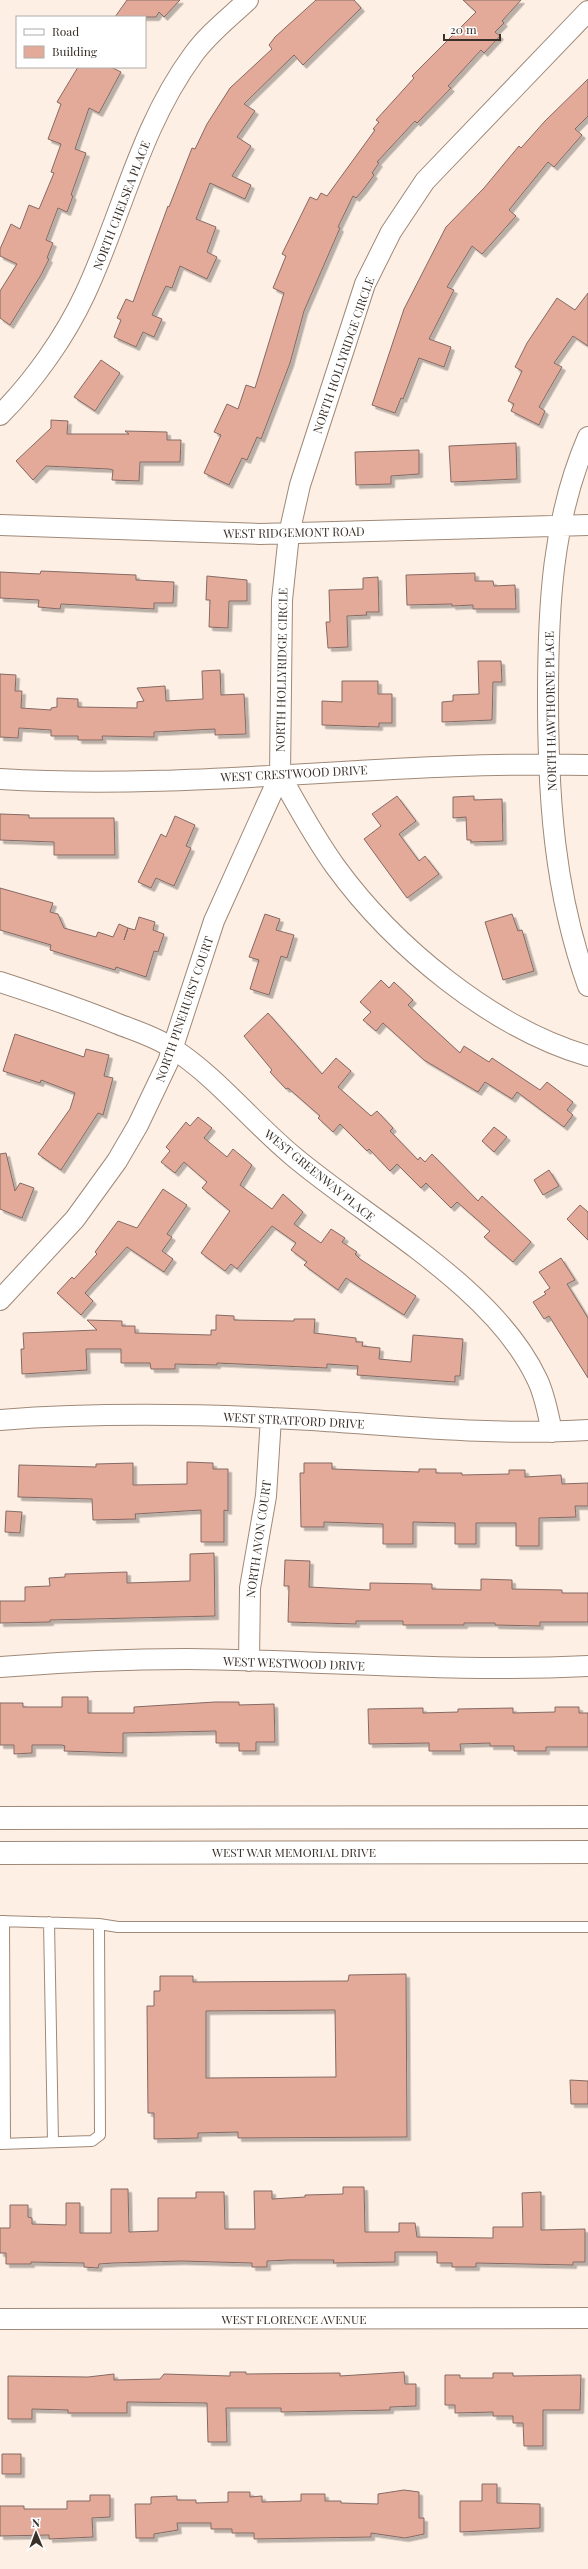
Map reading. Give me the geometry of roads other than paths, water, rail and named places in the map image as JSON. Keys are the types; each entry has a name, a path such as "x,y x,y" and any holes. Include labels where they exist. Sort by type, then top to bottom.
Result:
{"highway":[{"path":"0,1818 588,1817"},
{"name":"WEST WAR MEMORIAL DRIVE","path":"0,1853 588,1852"}],"street":[{"name":"NORTH CHELSEA PLACE","path":"0,415 35,373 81,302 141,151 177,80 197,50 248,0"},
{"name":"NORTH HOLLYRIDGE CIRCLE","path":"280,775 282,600 289,534 300,485 344,342 365,284 391,232 414,196 440,164 588,11"},
{"name":"NORTH HAWTHORNE PLACE","path":"588,437 571,480 559,525 548,627 548,764 556,860 571,932 588,986"},
{"name":"WEST RIDGEMONT ROAD","path":"0,525 289,534 588,525"},
{"name":"WEST CRESTWOOD DRIVE","path":"0,779 91,781 280,775 444,765 588,765"},
{"name":"NORTH PINEHURST COURT","path":"0,1300 75,1219 111,1170 156,1089 172,1048 214,921 280,775"},
{"path":"280,775 340,873 371,908 407,944 463,992 510,1024 558,1046 588,1056"},
{"name":"WEST GREENWAY PLACE","path":"0,982 94,1013 172,1048 200,1068 292,1156 440,1267 484,1307 514,1343 533,1371 540,1385 552,1432"},
{"name":"WEST STRATFORD DRIVE","path":"0,1420 115,1415 271,1418 466,1432 552,1432 588,1430"},
{"name":"NORTH AVON COURT","path":"249,1661 250,1588 266,1496 271,1418"},
{"name":"WEST WESTWOOD DRIVE","path":"0,1667 146,1659 249,1661 463,1669 588,1666"},
{"name":"WEST FLORENCE AVENUE","path":"0,2319 588,2318"}],"lane":[{"path":"99,1924 100,2135 92,2141 2,2144 2,1921 99,1924 126,1927 588,1927"},
{"path":"49,1922 53,2142"}]}
